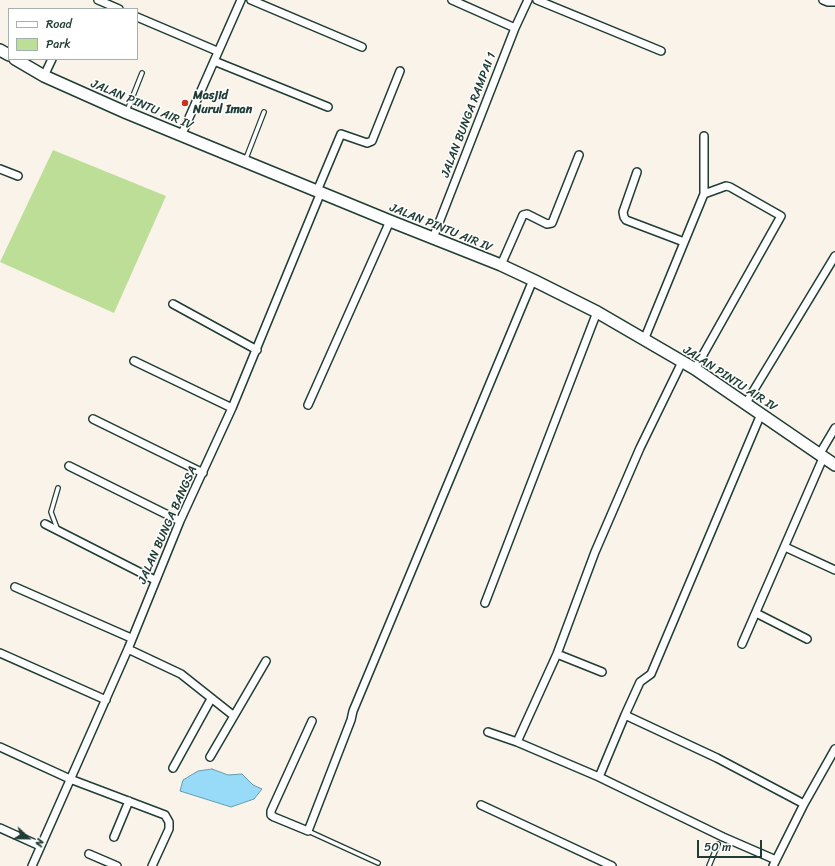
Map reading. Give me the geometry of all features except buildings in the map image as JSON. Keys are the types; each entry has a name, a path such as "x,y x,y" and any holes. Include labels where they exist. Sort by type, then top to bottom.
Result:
{"main road":[{"name":"JALAN PINTU AIR IV","path":"17,60 44,76 126,113 501,265 533,280 597,312 695,369 835,465"}],"street":[{"path":"98,0 117,8"},
{"path":"181,136 217,51 241,0"},
{"path":"251,0 362,47"},
{"path":"452,0 515,28"},
{"name":"JALAN BUNGA RAMPAI 1","path":"433,238 515,28 528,0"},
{"path":"537,0 661,51"},
{"path":"823,0 835,2"},
{"path":"138,17 217,51"},
{"path":"44,76 52,60"},
{"path":"214,61 328,107"},
{"name":"JALAN BUNGA BANGSA","path":"32,866 128,649 131,638 180,521 203,473 257,350 341,134 367,143 372,141 400,71"},
{"path":"644,340 704,194 704,136"},
{"path":"501,265 523,215 527,214 547,224 552,223 579,155"},
{"path":"0,169 18,176"},
{"path":"637,172 623,212 626,220 684,242"},
{"path":"695,369 781,216 730,187 726,186 704,194"},
{"path":"308,406 390,221"},
{"path":"746,403 835,256"},
{"path":"312,721 271,811 271,815 274,817 308,831 351,720 353,711 533,280"},
{"path":"173,304 257,350"},
{"path":"484,603 597,312"},
{"path":"134,361 232,408"},
{"path":"517,742 557,654 595,552 640,448 682,362"},
{"path":"599,777 640,682 651,674 761,414"},
{"path":"93,419 203,473"},
{"path":"742,644 785,546 821,456 835,428"},
{"path":"69,466 180,521"},
{"path":"45,524 155,580"},
{"path":"785,546 835,570"},
{"path":"14,587 131,638"},
{"path":"756,613 807,639"},
{"path":"128,649 181,674 234,716"},
{"path":"0,653 106,700"},
{"path":"557,654 602,672"},
{"path":"210,757 266,660"},
{"path":"173,768 211,699"},
{"path":"625,715 717,758 804,804"},
{"path":"488,732 517,742 599,777 775,863 804,804 835,749"},
{"path":"0,747 70,780 165,815 169,822 169,829 152,866"},
{"path":"114,837 129,801"},
{"path":"481,805 612,866"},
{"path":"0,828 40,846"},
{"path":"90,854 106,864 117,866"}],"lane":[{"path":"126,113 142,73"},
{"path":"244,162 264,112"},
{"path":"57,530 52,512 58,488"},
{"path":"308,831 378,863"},
{"path":"709,866 718,844"}],"green space":[{"path":"53,150 166,196 114,313 0,262"}],"water":[{"path":"212,769 228,775 242,774 253,785 262,789 254,799 231,807 180,791 183,780 198,771"}],"place":[{"name":"Masjid Nurul Iman","path":"185,103"}]}
